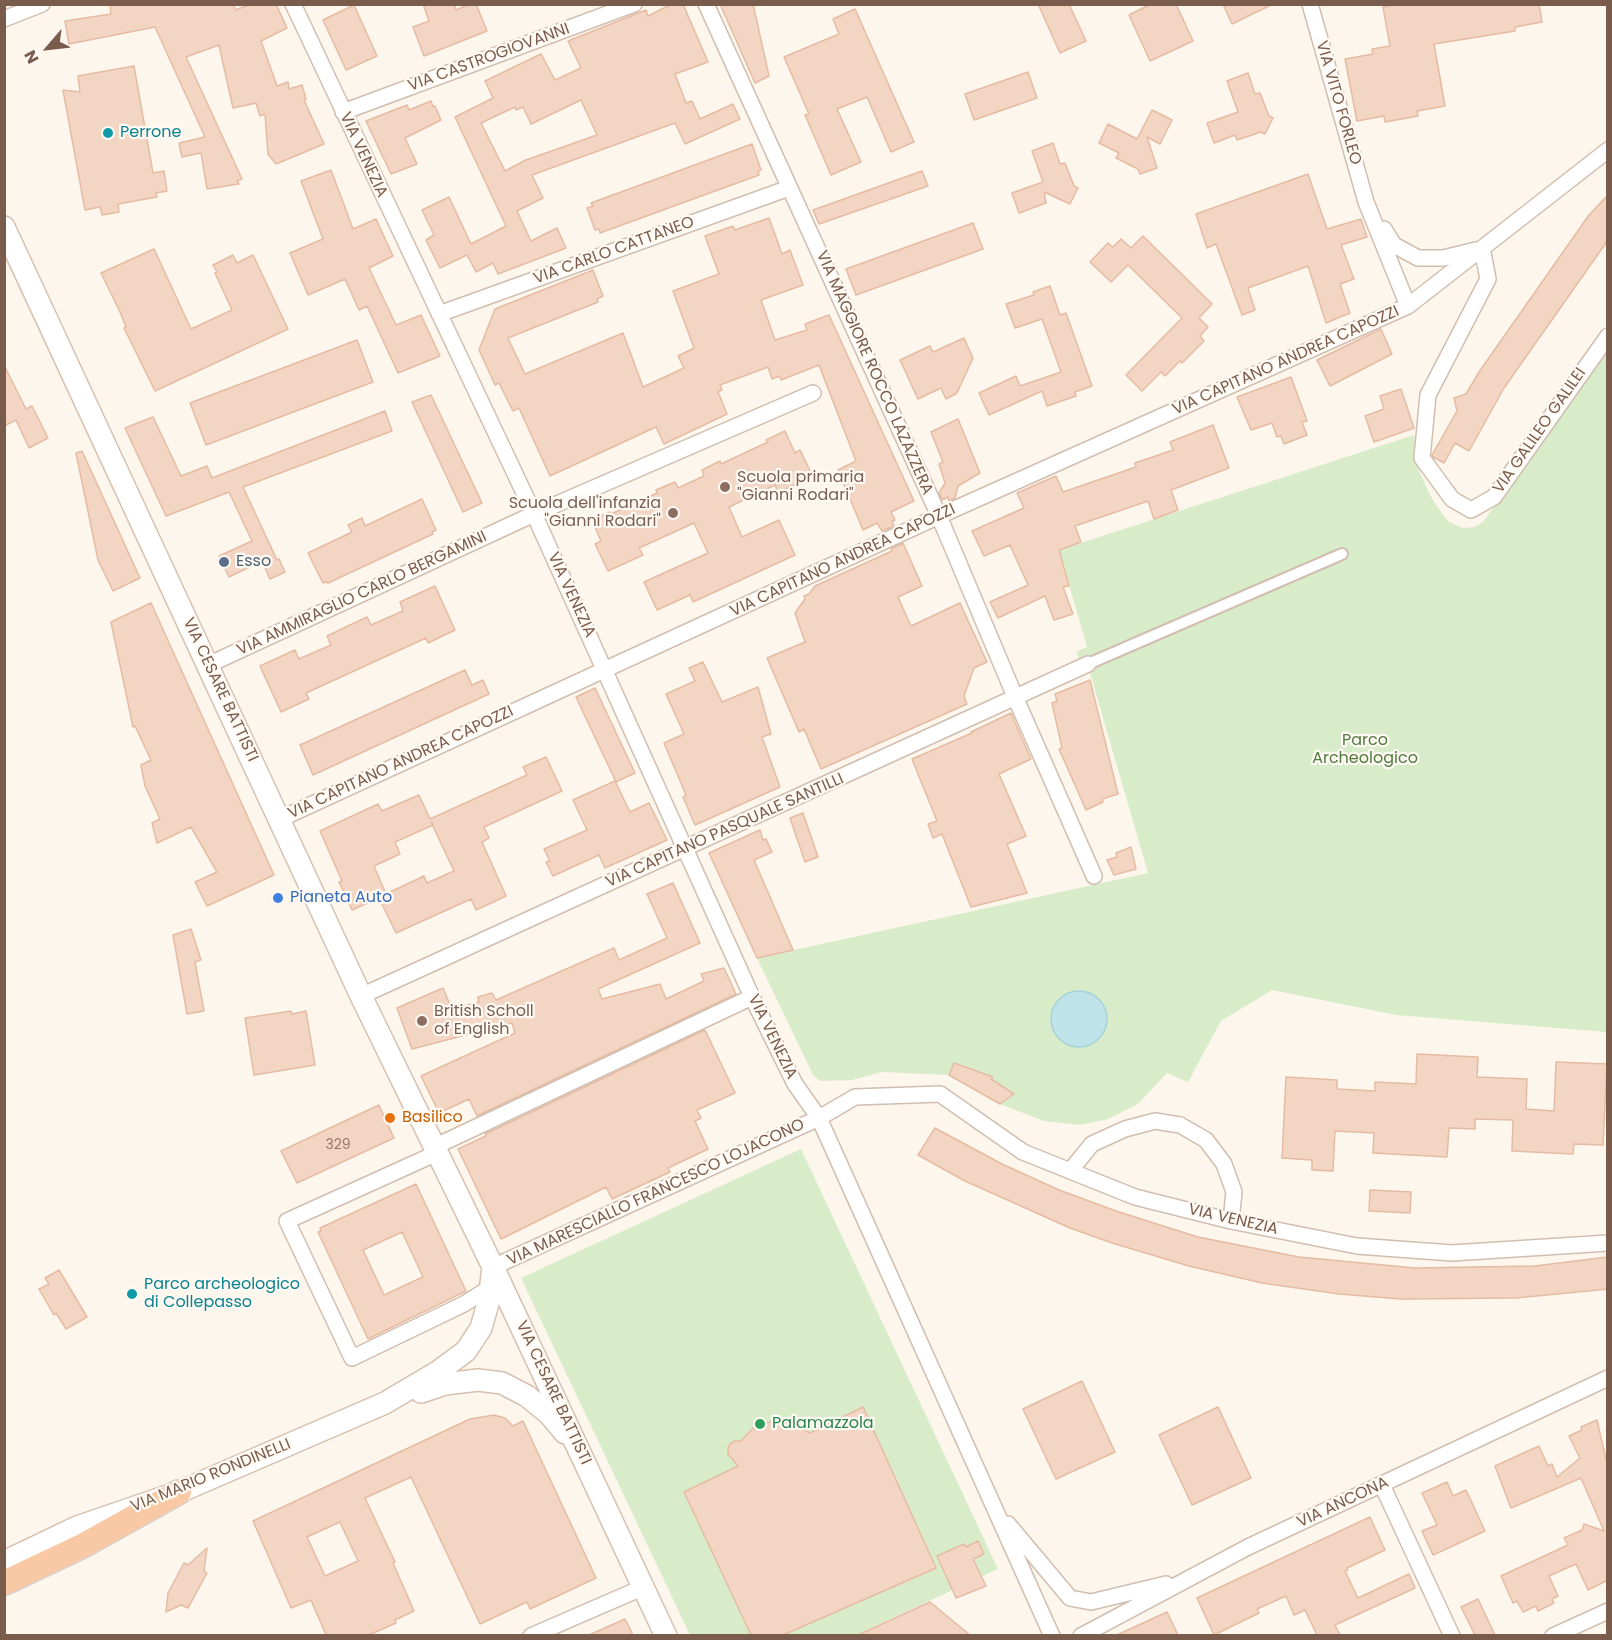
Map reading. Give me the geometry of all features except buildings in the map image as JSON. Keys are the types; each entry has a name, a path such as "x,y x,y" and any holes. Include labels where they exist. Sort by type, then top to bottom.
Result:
{"highway":[{"path":"4,1583 84,1545 179,1492"}],"main road":[{"name":"VIA CESARE BATTISTI","path":"4,227 361,996 436,1150 492,1277 581,1452 666,1635"},
{"name":"VIA MARIO RONDINELLI","path":"385,1403 440,1371 466,1351 481,1328 489,1300 492,1277"},
{"name":"VIA MARIO RONDINELLI","path":"4,1562 77,1527 179,1492 385,1403 445,1384 478,1380 502,1383 527,1396 549,1414 581,1452"}],"street":[{"path":"4,19 42,4"},
{"name":"VIA VENEZIA","path":"293,4 534,514 752,997 795,1084 819,1118 1052,1635"},
{"name":"VIA CASTROGIOVANNI","path":"343,112 634,4"},
{"name":"VIA MAGGIORE ROCCO LAZAZZERA","path":"706,4 939,516 1094,876"},
{"name":"VIA VITO FORLEO","path":"1310,4 1366,202"},
{"path":"1366,202 1408,306 1608,150"},
{"name":"VIA CARLO CATTANEO","path":"439,314 789,188"},
{"path":"1366,202 1394,245 1418,258 1443,258 1482,248"},
{"name":"VIA GALILEO GALILEI","path":"1482,248 1488,279 1428,395 1422,458 1452,499 1471,510 1494,497 1608,336"},
{"name":"VIA CAPITANO ANDREA CAPOZZI","path":"280,819 939,516 1408,306"},
{"name":"VIA AMMIRAGLIO CARLO BERGAMINI","path":"208,665 534,514 813,393"},
{"path":"1088,664 1342,555"},
{"name":"VIA CAPITANO PASQUALE SANTILLI","path":"361,996 1016,699 1088,664"},
{"path":"492,1277 464,1304 352,1358 287,1221 752,997"},
{"name":"VIA VENEZIA","path":"819,1118 855,1097 940,1094 1023,1152 1135,1197 1231,1221 1357,1246 1452,1252 1608,1243"},
{"name":"VIA MARESCIALLO FRANCESCO LOJACONO","path":"492,1277 819,1118"},
{"path":"1070,1171 1092,1144 1125,1129 1155,1121 1180,1125 1206,1140 1224,1164 1234,1192 1231,1221"},
{"name":"VIA ANCONA","path":"1081,1635 1248,1547 1608,1378"},
{"path":"1382,1485 1452,1635"},
{"path":"994,1506 1070,1598 1091,1602 1189,1578"},
{"path":"531,1635 644,1587"},
{"path":"1553,1635 1608,1611"}],"green space":[{"name":"Parco Archeologico","path":"1607,343 1607,1032 1396,1015 1272,990 1221,1021 1188,1082 1167,1073 1138,1104 1108,1119 1080,1125 1044,1121 1000,1104 949,1075 882,1072 852,1080 820,1081 813,1075 757,958 1148,873 1090,673 1086,674 1076,652 1087,647 1059,550 1414,435 1419,471 1438,508 1449,522 1462,528 1475,527 1484,521"},
{"name":"Palamazzola","path":"801,1149 998,1569 856,1635 690,1635 521,1278"}],"water":[{"path":"1074,991 1084,991 1099,999 1105,1008 1107,1019 1105,1030 1099,1039 1084,1047 1074,1047 1063,1042 1056,1035 1051,1024 1051,1014 1056,1003 1063,996"}],"place":[{"name":"Perrone","path":"108,133"},
{"name":"Scuola primaria \"Gianni Rodari\"","path":"725,487"},
{"name":"Scuola dell'infanzia \"Gianni Rodari\"","path":"673,513"},
{"name":"Esso","path":"224,562"},
{"name":"Pianeta Auto","path":"278,898"},
{"name":"British Scholl of English","path":"422,1021"},
{"name":"Basilico","path":"390,1118"},
{"name":"Parco archeologico di Collepasso","path":"132,1294"},
{"name":"Palamazzola","path":"760,1424"}]}
